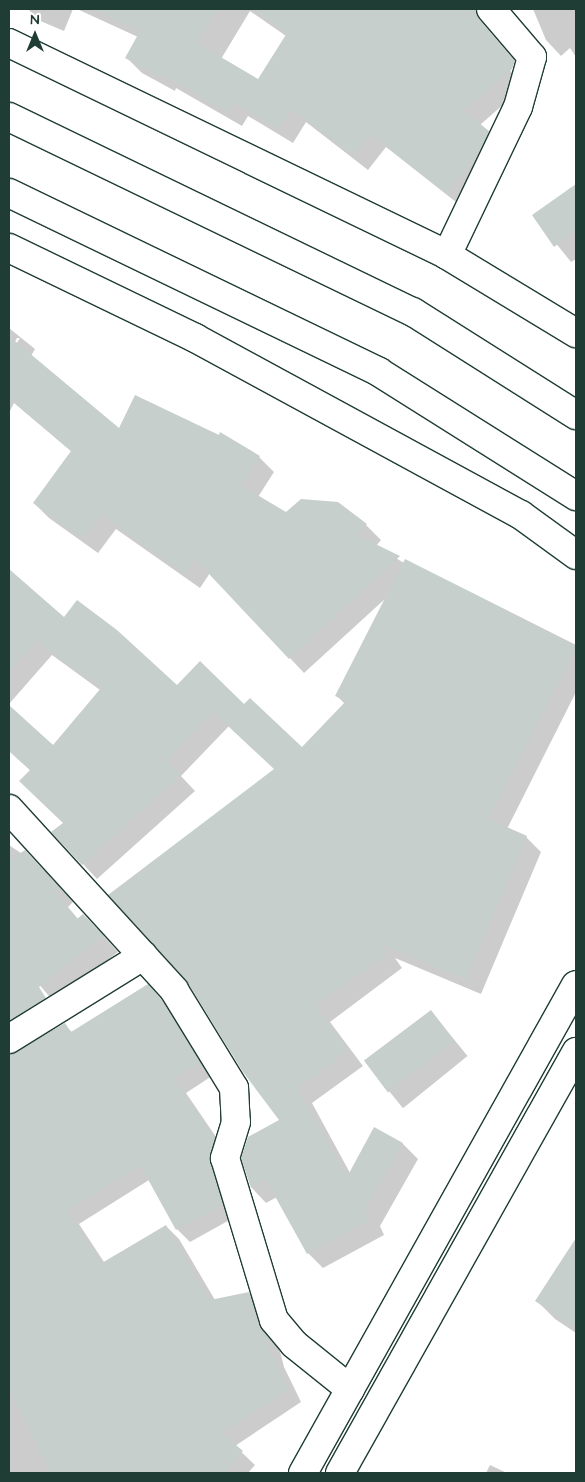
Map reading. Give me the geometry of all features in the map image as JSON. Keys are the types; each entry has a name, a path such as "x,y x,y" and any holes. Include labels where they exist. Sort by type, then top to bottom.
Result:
{"main road":[{"path":"447,255 518,107 532,57 491,9"},
{"path":"9,43 447,255 576,333"},
{"path":"9,117 413,312 576,415"},
{"path":"9,193 379,372 576,496"},
{"path":"9,248 221,352 521,515 576,554"},
{"path":"9,808 174,990 234,1088 236,1122 225,1158 274,1320 294,1344 350,1389"},
{"path":"9,1039 143,956"},
{"path":"303,1473 576,985"},
{"path":"340,1473 576,1052"}],"building":[{"path":"92,9 218,9 197,43 258,79 287,33 252,9 476,9 479,19 515,61 512,69 464,111 489,131 481,149 446,193 371,134 353,156 291,109 278,130 233,102 227,112 161,74 160,77 125,58 140,31"},
{"path":"576,184 576,231 554,247 532,215"},
{"path":"9,336 119,428 135,395 219,435 220,432 260,456 242,486 286,512 301,499 338,502 367,524 357,535 400,556 289,659 195,559 185,574 101,515 83,539 33,503 71,451 9,398"},
{"path":"405,559 576,645 576,648 489,819 527,836 466,980 383,945 388,953 316,1006 349,1050 298,1088 347,1177 374,1127 403,1143 365,1210 370,1220 307,1254 266,1180 251,1188 241,1158 248,1137 279,1120 243,1072 186,980 108,895 274,769 213,712 167,760 181,775 82,865 51,832 63,823 19,781 30,770 9,751 9,705 53,745 101,688 37,641 9,672 9,569 64,617 77,600 117,630 177,685 200,661 244,704 250,698 302,747 346,701 335,696"},
{"path":"25,850 59,887 54,891 77,919 83,914 104,936 39,987 46,998 9,1021 9,861"},
{"path":"148,984 161,999 200,1063 174,1079 215,1138 210,1162 223,1204 176,1230 140,1165 67,1211 102,1263 166,1225 210,1300 249,1292 259,1325 267,1336 271,1353 289,1389 222,1433 243,1451 224,1473 50,1473 9,1389 9,1055 65,1023 71,1032"},
{"path":"431,1010 455,1042 388,1092 364,1061"},
{"path":"576,1238 576,1328 535,1301"}]}
